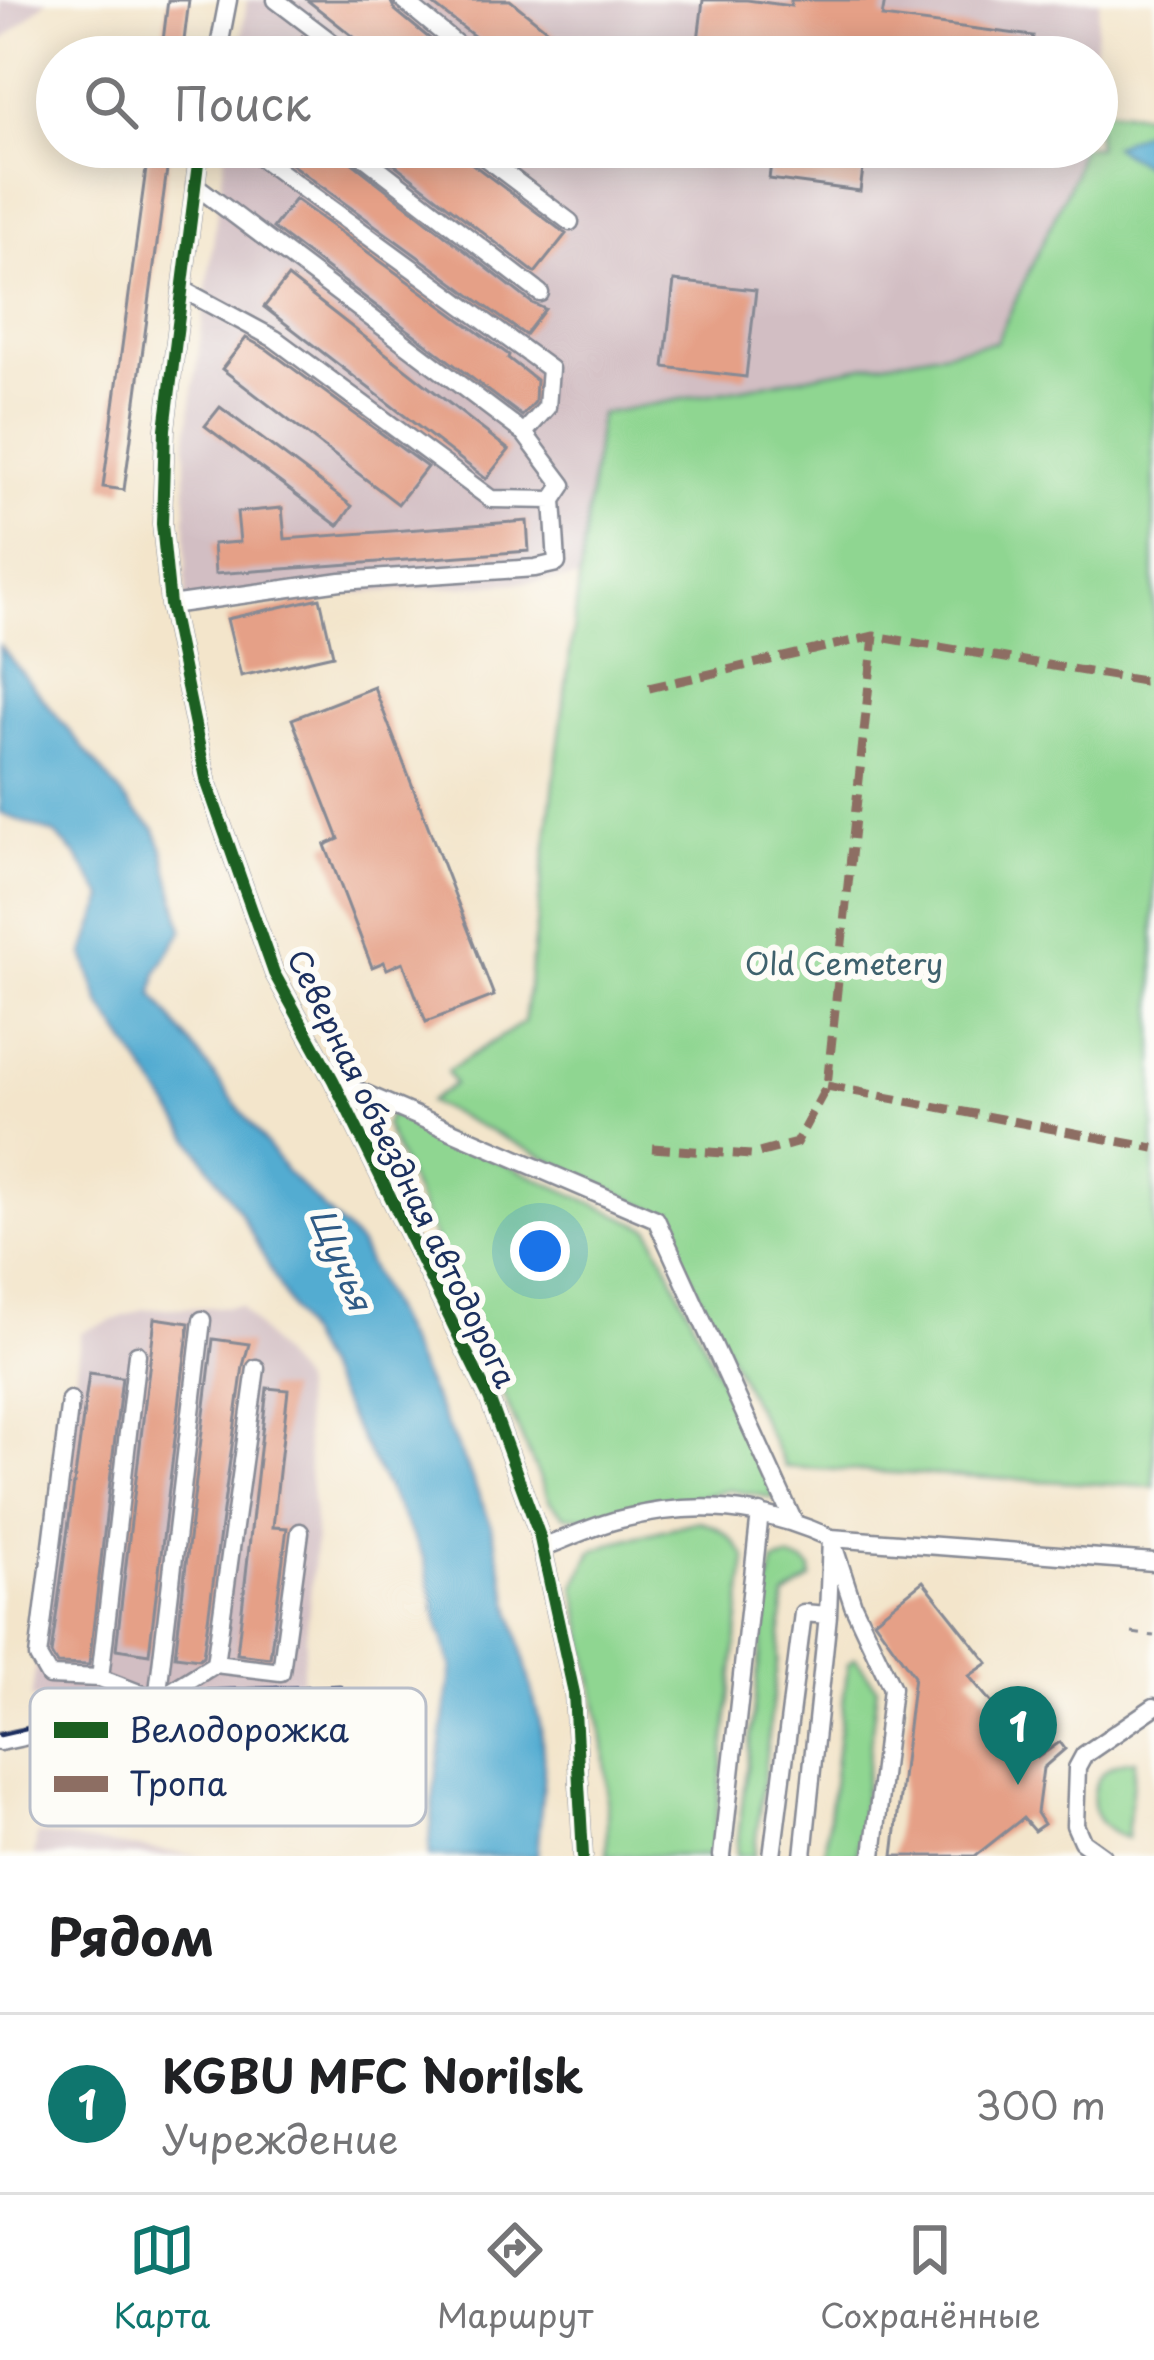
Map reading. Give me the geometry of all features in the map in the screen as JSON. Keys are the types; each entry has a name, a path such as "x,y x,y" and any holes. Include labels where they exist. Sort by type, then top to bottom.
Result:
{"street":[{"path":"225,36 228,0"},
{"path":"276,0 323,36"},
{"path":"403,0 447,36"},
{"name":"Северная объездная автодорога","path":"197,168 165,428 162,524 170,605 207,783 274,973 489,1398 542,1548 574,1693 583,1856"},
{"path":"275,168 550,369 547,407 524,433"},
{"path":"378,168 540,292"},
{"path":"499,168 570,222"},
{"path":"170,605 341,581 535,568 557,562 553,500 563,484 524,433 195,184"},
{"path":"182,289 274,338 491,499 553,500"},
{"path":"332,1080 656,1219 793,1520"},
{"path":"158,1688 202,1320"},
{"path":"100,1678 137,1354"},
{"path":"215,1664 256,1368"},
{"path":"70,1400 38,1657 49,1676 100,1678 126,1688"},
{"path":"542,1548 621,1519 711,1506 793,1520 831,1538 1154,1562"},
{"path":"722,1856 760,1513"},
{"path":"176,1688 215,1664 281,1672 300,1532"},
{"path":"803,1856 829,1615 831,1538"},
{"path":"831,1538 853,1605 892,1688 873,1856"},
{"path":"772,1856 802,1613 829,1615"},
{"path":"1103,1856 1082,1841 1075,1826 1077,1768 1084,1756 1154,1707"},
{"path":"0,1742 30,1736"}],"path":[{"path":"1132,1634 1154,1636"}],"shaded area":[{"path":"0,0 48,0 0,43"},
{"path":"247,0 1100,0 1096,36 242,36"},
{"path":"223,168 1076,168 996,342 600,414 579,579 186,604 186,444"},
{"path":"241,1306 300,1381 316,1538 301,1688 32,1688 81,1332 143,1309"},
{"path":"37,1834 85,1841 203,1856 34,1856"}],"green space":[{"name":"Old Cemetery","path":"1118,111 1154,115 1154,1487 785,1467 658,1212 429,1102 454,1084 447,1071 524,1022 600,414 996,342 1076,168 1118,168"},
{"path":"391,1113 650,1229 776,1498 729,1490 600,1518 565,1516 550,1502 385,1125"},
{"path":"699,1521 726,1535 746,1558 712,1856 607,1856 604,1745 575,1586 592,1551"},
{"path":"789,1558 805,1563 811,1579 785,1597 754,1856 736,1856 769,1581 774,1562"},
{"path":"855,1658 877,1687 857,1855 824,1856 848,1664"},
{"path":"1135,1760 1127,1838 1100,1821 1093,1795 1105,1772"}],"water":[{"path":"1154,128 1154,171 1118,149 1118,144"},
{"name":"Щучья","path":"0,646 133,809 154,828 183,930 157,972 153,994 287,1172 359,1244 470,1474 491,1525 541,1728 544,1768 537,1856 429,1856 452,1666 424,1558 241,1214 100,1003 84,954 104,898 76,855 55,834 0,813"}],"building":[{"path":"168,0 189,0 185,36 164,36"},
{"path":"307,0 390,0 395,10 427,36 352,36"},
{"path":"427,0 510,0 555,36 474,36"},
{"path":"703,0 791,6 791,0 885,0 882,17 1033,36 699,36"},
{"path":"146,168 167,168 124,490 103,487"},
{"path":"296,168 359,168 545,309 525,335"},
{"path":"399,168 478,168 566,234 535,273"},
{"path":"770,168 863,168 860,191 769,179"},
{"path":"295,199 509,355 536,380 535,402 522,416 273,228"},
{"path":"288,277 509,450 486,479 264,307"},
{"path":"674,281 756,290 746,377 664,367"},
{"path":"246,338 427,467 398,504 222,369"},
{"path":"220,407 352,506 338,526 205,426"},
{"path":"282,508 285,539 527,521 529,551 215,574 213,544 240,542 237,512"},
{"path":"320,598 333,655 241,676 227,619"},
{"path":"374,687 494,996 426,1022 403,962 387,969 384,962 372,967 325,845 339,839 292,719"},
{"path":"155,1318 189,1323 149,1654 116,1649"},
{"path":"213,1339 249,1344 199,1659 175,1656"},
{"path":"89,1373 122,1377 89,1665 57,1664 51,1654"},
{"path":"267,1388 288,1390 273,1527 287,1528 270,1658 237,1654"},
{"path":"923,1581 988,1663 969,1676 1037,1758 1060,1742 1065,1749 1043,1768 1037,1813 1044,1824 1034,1831 1023,1818 975,1856 893,1856 914,1676 874,1620"}],"railway":[{"path":"281,1688 340,1686"},
{"path":"0,1735 30,1728"}],"marked path":[{"path":"649,688 874,636 1154,680"},
{"path":"652,1148 751,1155 796,1143 827,1086 874,636"},
{"path":"827,1086 1154,1148"}],"cycle path":[{"path":"197,168 165,429 162,524 170,605 207,783 274,973 333,1080 489,1398 539,1534 574,1693 583,1856"}],"place":[{"name":"KGBU MFC Norilsk","path":"1018,1785"}]}
